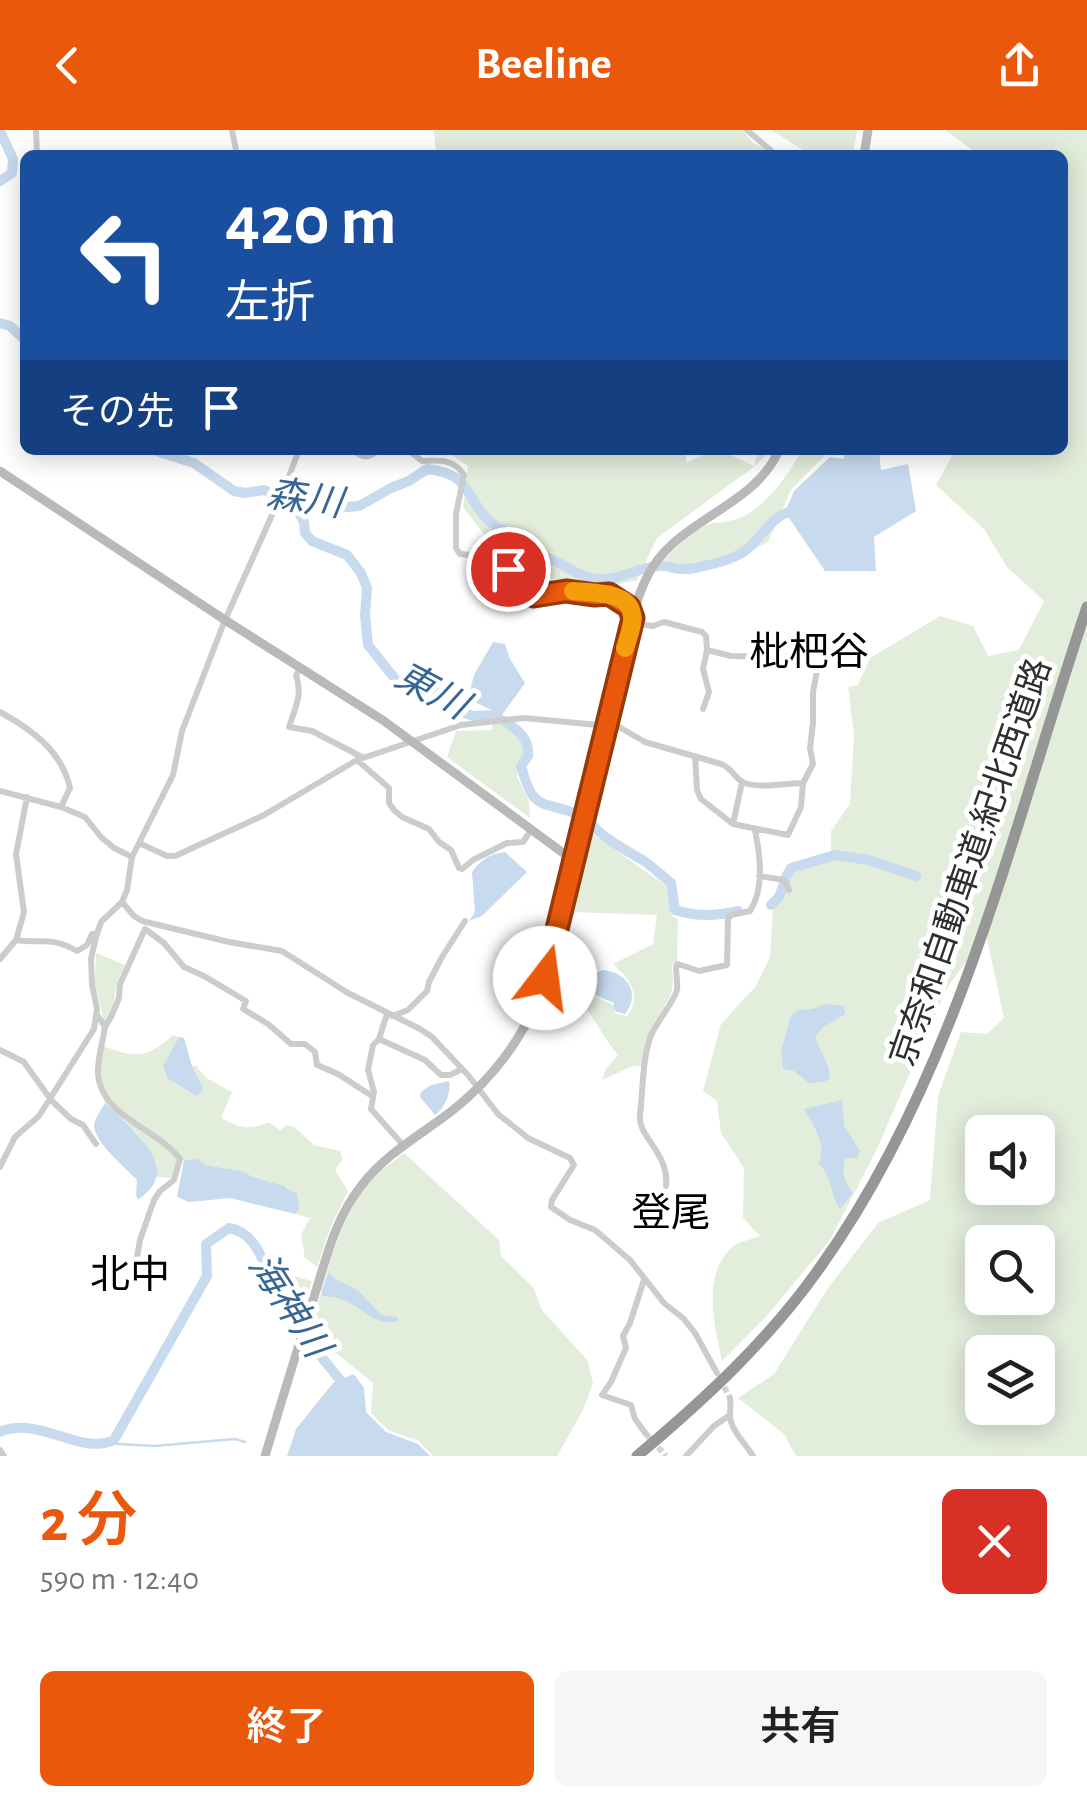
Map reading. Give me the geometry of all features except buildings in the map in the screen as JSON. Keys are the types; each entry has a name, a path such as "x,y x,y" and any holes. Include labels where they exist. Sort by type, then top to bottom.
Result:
{"highway":[{"name":"京奈和自動車道;紀北西道路","path":"636,1456 753,1349 798,1296 877,1178 910,1114 978,944 1087,607"}],"street":[{"path":"747,130 770,150"},
{"path":"0,1167 11,1142 51,1100 94,1029 97,1016 92,959 101,922 122,902 132,856 173,775 182,732 225,620 297,455"},
{"path":"414,455 422,461 444,460 461,470 454,535 458,552 502,562 521,589 534,596 566,591 609,594 629,607 636,624 653,626 664,622 702,632 706,636 703,669 709,692 703,709"},
{"path":"265,1456 331,1243 349,1202 377,1166 454,1109 503,1060 538,1000 646,578 674,539 750,488 778,455"},
{"path":"0,471 412,740 574,861"},
{"path":"695,756 699,796 732,824 788,835 802,807 802,783 813,764 810,748 817,671 798,657 731,656 707,650"},
{"path":"302,668 296,674 300,685 298,702 289,727 312,731 360,758 389,788 389,803 394,810 429,829 451,850 460,868 507,842 523,842 531,830"},
{"path":"0,712 45,742 57,755 70,788 61,807"},
{"path":"139,843 175,856 264,815 360,758 461,725 506,718 620,727 652,745 731,768 742,782 762,786 802,783"},
{"path":"732,824 742,782"},
{"path":"0,791 85,817 114,848 132,856"},
{"path":"0,958 16,940 24,904 16,854 27,797"},
{"path":"666,1186 663,1163 640,1123 650,1038 676,994 678,964 699,970 727,965 728,919 754,907 761,860 755,830"},
{"path":"758,876 784,880 789,890"},
{"path":"122,902 184,967 246,1001 242,1009 291,1044 305,1044 315,1052 317,1065 372,1096"},
{"path":"389,1015 408,1010 427,990 442,957 465,922"},
{"path":"146,926 282,951 348,993 432,1036 498,1114 528,1138 570,1158 574,1165 552,1200 552,1207 570,1220 596,1230 630,1260 664,1303 695,1333 716,1373"},
{"path":"104,1027 112,1018 120,984 146,926"},
{"path":"16,940 48,939 76,951 87,946 92,934 97,934"},
{"path":"389,1015 369,1059 374,1092 372,1109 403,1145"},
{"path":"97,1016 104,1027 98,1074 102,1091 130,1120 180,1158 174,1180 154,1200 137,1258"},
{"path":"379,1039 425,1060 441,1075 462,1069"},
{"path":"0,1050 24,1062 51,1100 83,1125 96,1144"},
{"path":"0,1136 11,1142"},
{"path":"645,1278 622,1336 626,1348 602,1395 631,1405 646,1434"},
{"path":"730,1398 733,1429 752,1456"},
{"path":"686,1456 730,1415"}],"green space":[{"path":"434,130 743,130 753,143 768,150 436,150"},
{"path":"771,130 857,130 854,150 803,150"},
{"path":"945,130 1087,130 1087,1456 796,1456 784,1434 738,1398 774,1374 828,1288 878,1223 930,1200 938,1096 961,1032 987,1034 1004,1018 986,934 947,988 876,1151 830,1240 766,1317 722,1361 716,1332 716,1273 731,1248 760,1236 743,1218 744,1168 721,1133 717,1101 703,1091 721,1024 756,986 770,957 773,908 788,877 800,861 831,854 831,831 850,804 854,735 848,687 858,685 870,658 940,616 973,626 988,656 1019,650 1044,601 1007,567 984,529 936,485 951,455 1068,455 1068,150 972,150"},
{"path":"452,455 686,455 686,463 703,455 731,455 754,466 757,455 766,455 755,466 657,538 637,580 602,588 545,577 505,555 463,507 468,466"},
{"path":"799,455 825,455 791,490 768,542 724,564 689,575 662,562 699,529 737,519 757,508 783,480"},
{"path":"500,723 525,744 517,777 529,801 530,818 447,757 456,731 493,730 492,724"},
{"path":"590,832 666,886 672,916 678,919 672,987 653,1024 643,1066 633,1066 602,1080 618,1055 575,994 580,980 586,976 593,994 612,1004 616,1014 627,1016 634,994 613,964 653,944 657,915 572,912"},
{"path":"96,953 125,965 104,1022 95,982"},
{"path":"173,1035 179,1037 163,1066 167,1078 196,1096 203,1088 192,1066 196,1066 206,1078 232,1092 221,1118 245,1127 269,1122 280,1130 287,1125 314,1145 340,1151 343,1159 335,1170 348,1191 317,1267 305,1258 301,1235 310,1218 295,1214 299,1209 283,1186 242,1171 205,1165 198,1159 183,1160 171,1178 157,1177 157,1165 137,1133 105,1103 98,1067 103,1046 140,1054 156,1049"},
{"path":"404,1153 499,1240 501,1256 533,1287 542,1310 588,1361 593,1384 557,1456 433,1456 419,1441 388,1430 371,1413 373,1383 310,1332 332,1255 348,1216 371,1180"},
{"path":"275,1271 312,1281 300,1323 284,1298"}],"water":[{"path":"844,455 880,455 881,470 908,464 916,511 874,537 876,571 825,571 785,512 794,491 830,457 844,459"},
{"path":"493,642 505,644 525,683 502,715 468,699 474,675"},
{"path":"505,852 527,872 482,916 469,921 475,912 472,872 486,858"},
{"path":"604,970 620,975 630,986 632,999 625,1014 617,1012 614,1003 597,996 587,986 592,975"},
{"path":"825,1004 844,1006 845,1014 815,1037 830,1079 809,1083 794,1071 783,1069 781,1052 791,1015"},
{"path":"179,1037 184,1038 203,1088 196,1096 167,1078 163,1066"},
{"path":"449,1081 447,1100 435,1115 420,1097 421,1092"},
{"path":"842,1100 844,1126 860,1151 857,1158 845,1158 844,1177 853,1193 840,1209 819,1164 820,1142 804,1109"},
{"path":"105,1103 138,1136 157,1165 154,1182 138,1200 137,1180 96,1133 94,1123"},
{"path":"198,1159 205,1165 242,1171 284,1186 297,1193 299,1209 295,1214 230,1198 189,1202 177,1197 184,1160"},
{"path":"329,1272 358,1290 381,1315 397,1317 398,1321 377,1319 343,1300 322,1296"},
{"path":"354,1374 364,1388 366,1412 386,1432 418,1444 430,1456 287,1456 296,1429 333,1383"}],"waterway":[{"path":"0,131 13,159 12,173 0,181"},
{"name":"森川","path":"0,323 20,335"},
{"name":"森川","path":"169,455 194,463 234,491 264,490 293,503 336,508 359,506 427,469 452,475 488,520 509,534 518,562 525,570 531,573 548,558 598,579 651,567 682,569 729,559 749,548 772,522 795,511"},
{"name":"東川","path":"293,503 312,541 347,555 361,573 367,588 368,645 396,680 434,690 459,712 499,718"},
{"name":"東川","path":"505,721 527,745 528,756 521,766 535,798 579,815"},
{"name":"東川","path":"589,821 671,883 675,910 706,915 738,911"},
{"name":"東川","path":"785,879 791,868 835,855 869,860 916,876"},
{"name":"東川","path":"771,905 785,881"},
{"name":"海神川","path":"0,1432 29,1428 87,1443 114,1440 207,1276 206,1244 229,1228 253,1243 287,1311 341,1381 338,1392"},
{"path":"114,1440 117,1444 154,1446 235,1439 245,1442"}],"tunnel":[{"path":"720,1379 730,1398"},
{"path":"646,1434 666,1456"}],"slow traffic":[{"path":"573,591 609,594 632,610 625,648"}],"district":[{"name":"枇杷谷","path":"809,651"},
{"name":"登尾","path":"671,1212"},
{"name":"北中","path":"130,1274"}],"route":[{"path":"508,569 521,589 534,596 566,591 609,594 632,610 633,618 545,978"}]}
